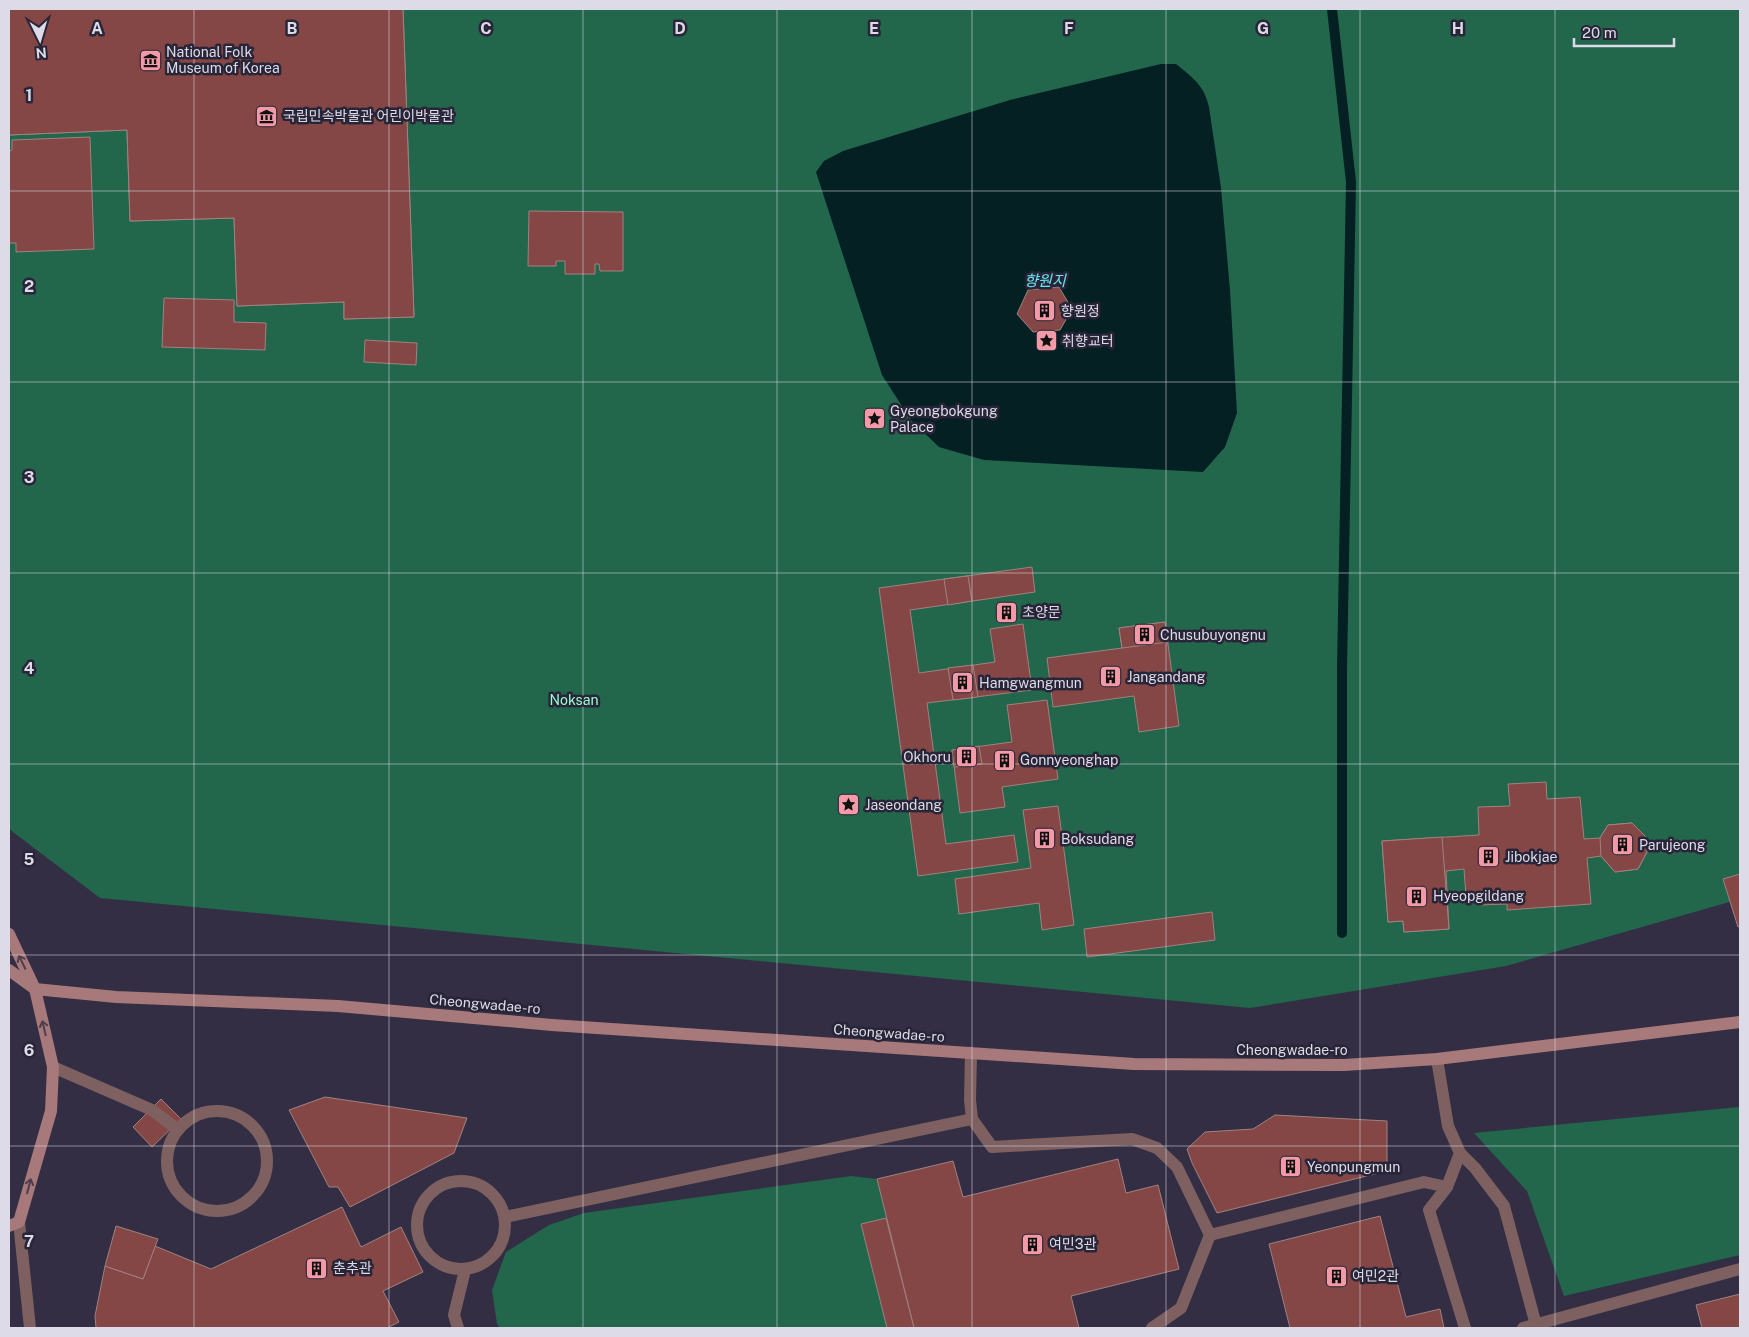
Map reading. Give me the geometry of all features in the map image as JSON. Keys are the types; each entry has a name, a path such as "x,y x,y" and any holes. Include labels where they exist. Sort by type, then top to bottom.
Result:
{"street":[{"path":"9,934 35,989 53,1067 52,1111 14,1224 30,1328"},
{"name":"Cheongwadae-ro","path":"9,970 35,989 116,998 338,1006 552,1025 1143,1064 1344,1065 1437,1059 1740,1022"},
{"path":"970,1053 972,1119 992,1147 1132,1139 1157,1148 1177,1167 1210,1235 1181,1308 1152,1328"},
{"path":"1437,1059 1448,1126 1460,1153 1475,1168 1504,1206 1536,1325"},
{"path":"53,1067 152,1110 178,1130"},
{"path":"222,1111 239,1115 252,1125 262,1138 265,1146 267,1171 261,1187 250,1199 236,1208 220,1211 204,1210 189,1202 177,1191 169,1177 167,1160 170,1144 178,1130 190,1119 206,1112 222,1111"},
{"path":"505,1217 972,1119"},
{"path":"1460,1153 1447,1187 1429,1210 1465,1328"},
{"path":"455,1181 477,1184 496,1197 505,1217 503,1242 488,1261 465,1270 441,1265 424,1250 417,1228 421,1207 434,1190 455,1181"},
{"path":"1210,1235 1424,1182 1447,1187"},
{"path":"1523,1328 1740,1269"},
{"path":"458,1328 454,1315 465,1270"}],"green space":[{"name":"Gyeongbokgung Palace","path":"9,9 1740,9 1740,899 1506,966 1250,1008 100,898 9,829"},
{"path":"1739,1107 1740,1255 1564,1296 1527,1191 1474,1133"},
{"path":"851,1176 877,1179 914,1328 500,1328 497,1324 492,1290 506,1252 549,1225 584,1213"}],"water":[{"name":"향원지","path":"1161,64 1176,64 1193,78 1201,87 1209,107 1221,188 1230,290 1237,413 1225,447 1203,472 984,460 939,447 911,420 882,375 816,172 824,161 843,151 1010,100"}],"building":[{"name":"National Folk Museum of Korea","path":"9,9 403,9 414,317 344,319 344,302 237,306 234,218 130,221 127,130 9,135"},
{"name":"National Folk Museum of Korea","path":"9,9 403,9 414,317 344,319 344,302 237,306 234,218 130,221 127,130 9,135"},
{"path":"90,137 94,249 16,252 16,243 9,243 9,151 12,150 12,140"},
{"path":"529,211 623,212 623,271 600,271 599,264 595,264 595,274 565,274 565,261 556,261 556,266 528,266"},
{"name":"향원정","path":"1059,287 1072,309 1060,330 1033,332 1017,314 1028,290"},
{"path":"164,298 234,300 234,322 266,323 265,350 162,347"},
{"path":"365,340 417,343 416,365 364,362"},
{"path":"1032,567 1035,592 910,610 919,673 995,662 990,629 1023,624 1032,690 927,703 946,844 1014,835 1018,862 918,876 879,588"},
{"path":"968,576 972,601 948,605 944,579"},
{"name":"초양문","path":"1009,606 1011,617 1003,619 1001,607"},
{"name":"Jangandang","path":"1165,622 1179,726 1139,732 1134,696 1053,707 1047,658 1122,648 1119,628"},
{"name":"Chusubuyongnu","path":"1165,622 1168,642 1122,648 1119,628"},
{"name":"Hamgwangmun","path":"973,665 978,697 953,700 948,668"},
{"name":"Gonnyeonghap","path":"1047,700 1058,779 1002,787 1005,807 960,813 952,750 1012,742 1007,705"},
{"name":"Okhoru","path":"979,746 982,764 954,767 952,750"},
{"name":"Jibokjae","path":"1546,782 1547,799 1580,797 1584,839 1600,838 1608,825 1632,823 1645,836 1647,852 1638,869 1615,872 1601,856 1587,858 1591,904 1507,910 1507,904 1479,905 1478,895 1466,896 1464,869 1446,871 1449,929 1404,932 1403,921 1388,922 1382,841 1479,835 1478,807 1510,806 1508,784"},
{"name":"Boksudang","path":"1058,806 1074,925 1042,930 1039,903 959,914 955,879 1031,868 1023,810"},
{"name":"Parujeong","path":"1632,823 1645,836 1647,852 1638,869 1615,872 1601,856 1600,838 1608,825"},
{"name":"Hyeopgildang","path":"1442,837 1449,929 1404,932 1403,921 1388,922 1382,841"},
{"path":"1740,874 1740,926 1738,927 1723,879"},
{"path":"1212,912 1215,940 1087,957 1084,929"},
{"path":"325,1097 467,1118 454,1153 350,1207 338,1187 329,1187 289,1110"},
{"path":"161,1099 181,1119 152,1147 133,1127"},
{"name":"Yeonpungmun","path":"1275,1115 1387,1121 1387,1171 1217,1213 1187,1149 1205,1132 1253,1129"},
{"name":"여민3관","path":"1118,1159 1126,1193 1158,1185 1179,1269 1071,1296 1079,1328 914,1328 877,1179 953,1161 963,1197"},
{"name":"춘추관","path":"342,1207 361,1247 401,1227 423,1272 383,1291 399,1322 387,1328 96,1328 95,1316 105,1266 143,1279 155,1246 211,1269"},
{"name":"여민2관","path":"1380,1216 1406,1317 1440,1309 1444,1328 1290,1328 1269,1244"},
{"path":"886,1218 914,1328 887,1328 861,1224"},
{"path":"116,1226 158,1239 143,1279 105,1266"},
{"path":"1740,1294 1740,1328 1702,1328 1696,1305"}],"waterway":[{"path":"1332,9 1351,182 1342,668 1342,933"}],"place":[{"name":"National Folk Museum of Korea","path":"150,60"},
{"name":"국립민속박물관 어린이박물관","path":"267,116"},
{"name":"향원정","path":"1045,311"},
{"name":"취향교터","path":"1046,341"},
{"name":"Gyeongbokgung Palace","path":"874,419"},
{"name":"초양문","path":"1006,612"},
{"name":"Chusubuyongnu","path":"1144,635"},
{"name":"Jangandang","path":"1111,677"},
{"name":"Hamgwangmun","path":"963,683"},
{"name":"Okhoru","path":"967,757"},
{"name":"Gonnyeonghap","path":"1004,760"},
{"name":"Jaseondang","path":"849,805"},
{"name":"Boksudang","path":"1045,839"},
{"name":"Parujeong","path":"1623,845"},
{"name":"Jibokjae","path":"1489,857"},
{"name":"Hyeopgildang","path":"1417,896"},
{"name":"Yeonpungmun","path":"1291,1167"},
{"name":"여민3관","path":"1033,1244"},
{"name":"춘추관","path":"317,1268"},
{"name":"여민2관","path":"1336,1276"}],"park label":[{"name":"Noksan","path":"574,700"}]}
